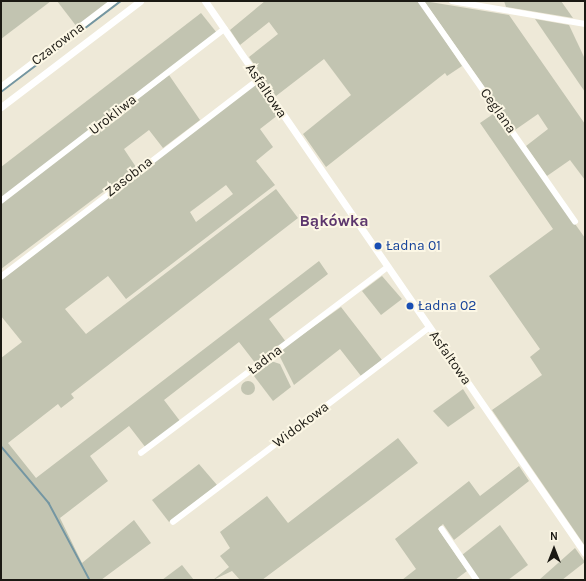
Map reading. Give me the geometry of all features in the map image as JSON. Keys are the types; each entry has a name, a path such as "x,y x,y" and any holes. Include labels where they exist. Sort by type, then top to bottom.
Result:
{"street":[{"name":"Czarowna","path":"1,87 114,1"},
{"path":"1,107 140,1"},
{"name":"Ceglana","path":"421,1 575,221"},
{"path":"452,1 585,24"},
{"name":"Asfaltowa","path":"204,2 259,79 585,553"},
{"name":"Urokliwa","path":"1,201 224,29"},
{"name":"Zasobna","path":"2,274 259,79"},
{"name":"Ładna","path":"141,453 388,267"},
{"name":"Widokowa","path":"173,522 429,328"},
{"path":"442,529 476,580"}],"green space":[{"path":"1,1 51,1 1,39"},
{"path":"57,1 111,1 77,27"},
{"path":"265,1 419,1 462,66 447,76 445,73 326,167 303,134 351,95 324,59 276,96 249,57 278,34 269,22 240,45 230,30"},
{"path":"424,1 509,15 585,124 585,180 570,160 547,176 526,146 548,129 538,114 515,130"},
{"path":"504,1 561,1 573,18 506,7"},
{"path":"201,13 217,33 1,199 1,167"},
{"path":"535,19 569,25 585,59 585,92"},
{"path":"169,75 200,120 163,148 149,130 124,149 136,167 1,269 1,203"},
{"path":"255,84 278,115 260,129 273,147 256,161 275,185 126,299 108,276 65,309 86,334 276,189 298,218 71,394 74,398 61,408 58,404 8,443 36,478 319,261 328,274 269,319 286,342 256,364 239,342 164,400 180,421 146,448 129,426 90,456 108,481 60,518 82,563 134,520 151,543 101,580 1,580 1,358 22,342 1,316 1,280","holes":["226,185 233,194 196,222 190,212"]},
{"path":"496,112 585,238 585,546 492,410 542,375 530,357 540,349 489,276 553,229 480,123"},
{"path":"382,276 402,299 381,315 362,291"},
{"path":"341,307 382,360 361,376 340,349 294,385 280,357 282,349"},
{"path":"268,360 280,364 291,387 273,401 254,376 256,369"},
{"path":"245,381 251,381 255,385 255,391 251,395 245,395 241,391 241,385"},
{"path":"463,389 475,408 448,427 433,411"},
{"path":"398,438 418,463 262,580 240,580 232,571 213,580 229,567 220,556 230,548 220,532 267,496 288,523"},
{"path":"199,464 217,485 169,522 152,500"},
{"path":"519,466 529,481 454,540 443,524 438,529 467,571 455,580 402,580 416,569 395,539 469,481 480,496"},
{"path":"500,525 528,565 508,580 479,580 462,555"},
{"path":"575,548 585,562 562,580 539,580"},
{"path":"182,565 194,580 162,580"}],"waterway":[{"path":"1,92 121,1"},
{"path":"1,446 49,503 90,580"}],"place":[{"name":"Ładna 01","path":"378,246"},
{"name":"Ładna 02","path":"410,306"}],"district":[{"name":"Bąkówka","path":"334,221"}]}
